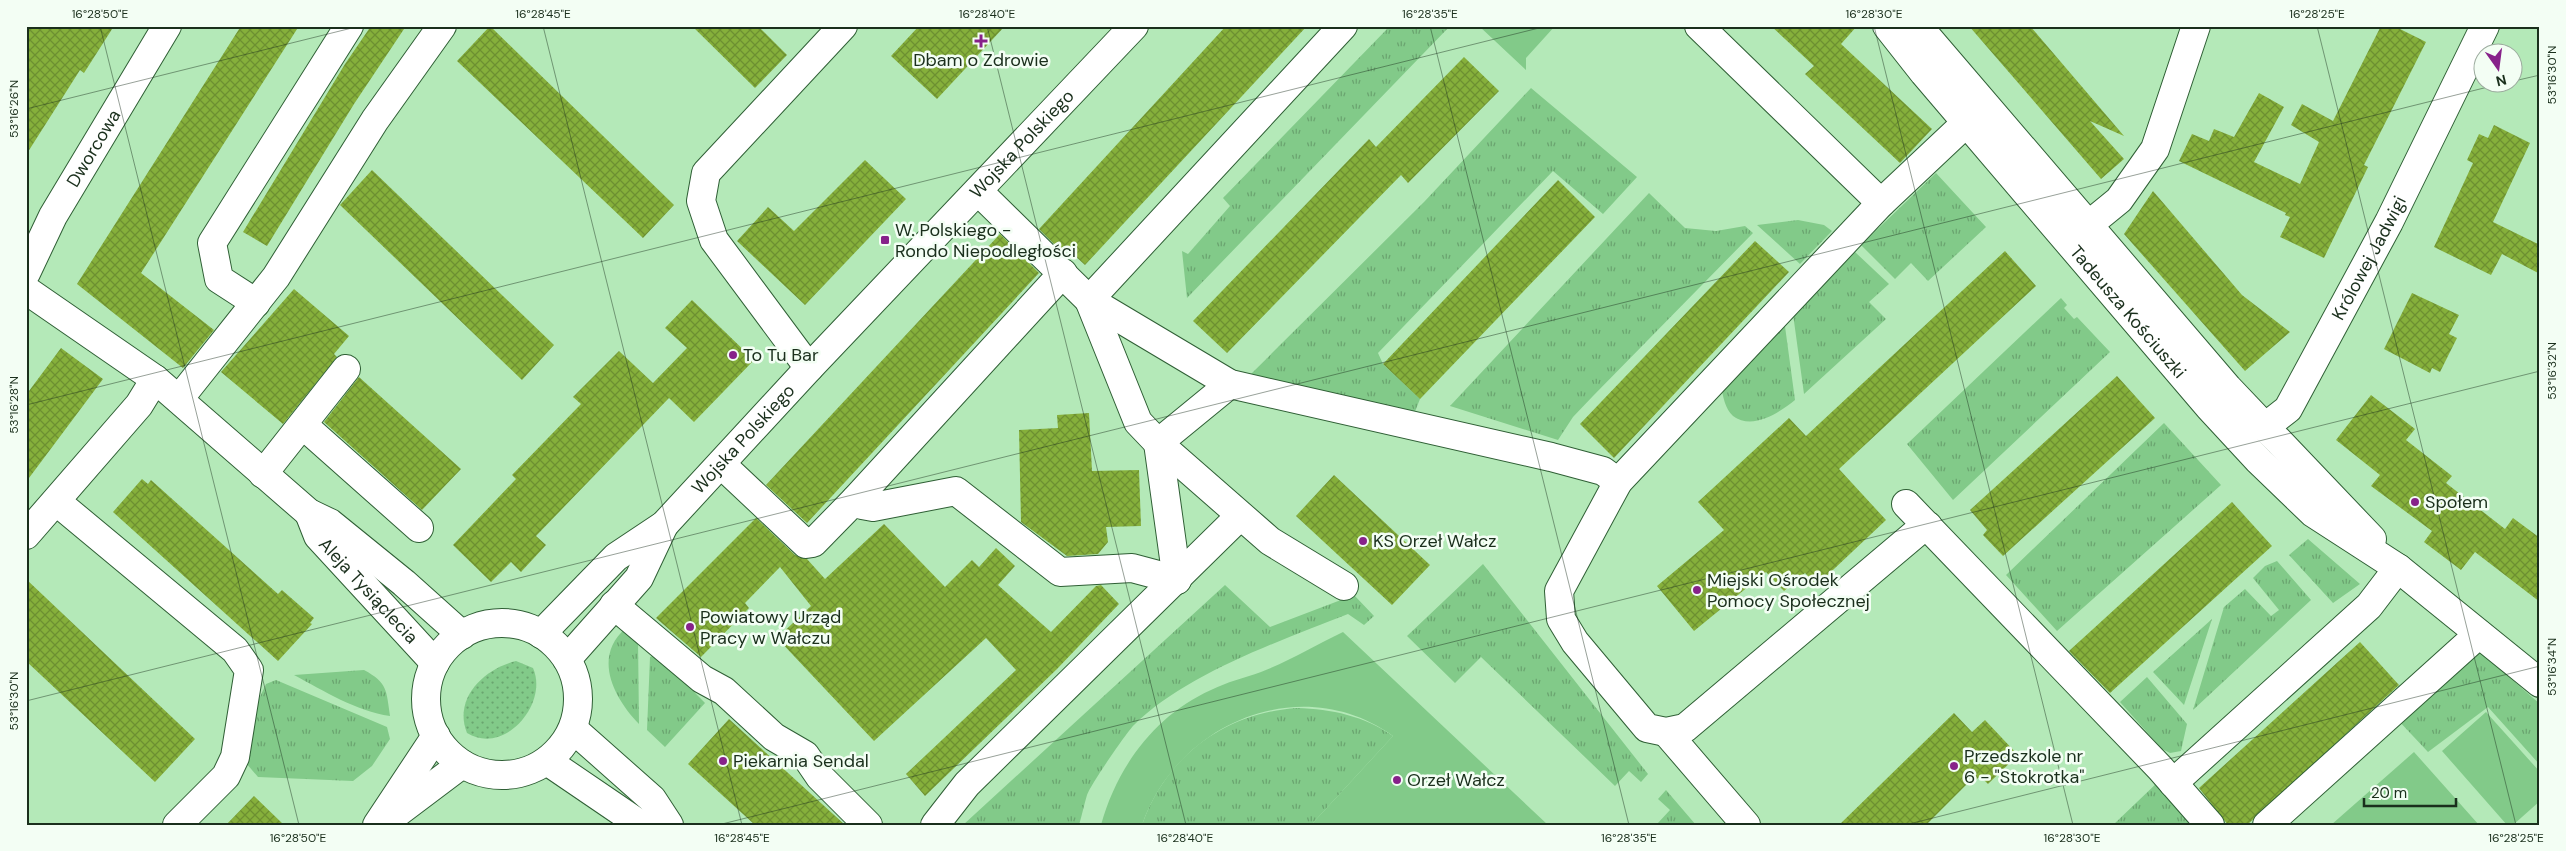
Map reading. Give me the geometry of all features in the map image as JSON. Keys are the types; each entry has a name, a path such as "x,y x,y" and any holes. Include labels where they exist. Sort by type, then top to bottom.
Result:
{"main road":[{"name":"Dworcowa","path":"26,273 53,216 167,26"},
{"path":"256,303 219,279 212,243 349,26"},
{"path":"179,399 276,277 375,120 442,26"},
{"path":"809,368 714,240 700,201 706,173 843,26"},
{"name":"Wojska Polskiego","path":"541,634 616,557 664,525 809,368 1134,26"},
{"path":"1089,300 1344,26"},
{"path":"1699,26 1881,203"},
{"name":"Tadeusza Kościuszki","path":"1887,26 1966,123 2078,234 2228,388 2398,568"},
{"name":"Tadeusza Kościuszki","path":"1918,26 2209,407 2259,461 2313,513 2398,568 2540,683"},
{"path":"2078,234 2119,200 2155,149 2196,26"},
{"name":"Królowej Jadwigi","path":"2265,427 2288,409 2301,388 2389,222 2485,26"},
{"path":"1928,526 1920,529 1685,728 1666,732 1647,728 1575,642 1561,619 1559,591 1618,482 1881,203 1966,123"},
{"path":"978,191 1089,300 1230,384 1604,470 1618,482"},
{"path":"721,464 806,544 813,543 856,499 1063,273"},
{"name":"Aleja Tysiąclecia","path":"26,290 154,379 262,474 309,513 330,523 404,583 462,635"},
{"path":"1089,300 1138,422 1158,443 1270,541 1344,586"},
{"path":"262,474 346,369"},
{"path":"26,535 57,502 139,405 154,379"},
{"path":"1158,443 1230,384"},
{"path":"2209,407 2265,427"},
{"path":"303,425 419,528"},
{"path":"1158,443 1177,580"},
{"path":"856,499 862,505 873,507 956,491 1060,572 1132,568 1177,580"},
{"path":"57,502 235,650 249,670 232,763 226,776 177,825"},
{"path":"1906,504 2174,783 2210,825"},
{"name":"Aleja Tysiąclecia","path":"309,513 318,536 435,663"},
{"path":"939,819 967,784 1177,580 1240,516"},
{"name":"Wojska Polskiego","path":"567,659 639,578 664,525"},
{"path":"2174,783 2369,606 2398,568"},
{"path":"614,605 702,679 724,691 774,737 805,755 820,777 868,825"},
{"path":"515,624 541,634 556,645 567,659 576,681 578,705 573,729 562,747 547,761 520,774 490,775 462,764 447,752 436,736 427,712 427,687 435,663 446,647 462,635 488,625 515,624"},
{"path":"2267,825 2479,634"},
{"path":"573,729 652,799 669,825"},
{"path":"1666,732 1746,825"},
{"path":"377,825 436,736"},
{"path":"547,761 641,825"},
{"path":"382,825 462,764"}],"green space":[{"path":"1387,26 1450,26 1187,298 1182,251 1188,254 1230,206 1223,198 1388,28"},
{"path":"1479,26 1555,26 1526,58 1526,70"},
{"path":"1531,88 1637,177 1603,214 1553,171 1378,353 1383,364 1420,399 1414,414 1250,375 1424,202"},
{"path":"1936,173 1986,227 1928,281 1911,263 1895,279 1861,245"},
{"path":"1649,193 1685,228 1716,231 1745,226 1753,233 1573,417 1558,440 1450,406"},
{"path":"1798,220 1824,225 1832,231 1800,264 1757,225"},
{"path":"1855,252 1889,284 1869,302 1886,319 1804,394 1793,314"},
{"path":"2061,298 2067,305 2064,308 2074,319 2077,317 2110,352 1953,500 1907,444"},
{"path":"1784,319 1795,400 1782,410 1766,418 1749,422 1741,420 1733,416 1728,410 1721,386"},
{"path":"2164,423 2221,485 2057,631 2006,575"},
{"path":"2308,539 2360,584 2333,603 2289,555"},
{"path":"2277,561 2311,600 2193,710 2224,607 2245,589 2271,616 2279,610 2253,578 2265,566"},
{"path":"1483,564 1648,774 1641,782 1629,771 1615,786 1481,657 1455,683 1407,636"},
{"path":"1225,585 1270,627 1354,595 1374,616 1364,625 1348,614 1264,647 1206,675 1154,708 1133,726 1101,771 1087,795 1079,825 963,825"},
{"path":"2212,619 2184,705 2153,672"},
{"path":"626,628 638,638 639,724 622,702 610,677 610,652 616,639"},
{"path":"1343,632 1548,825 1311,825 1393,736 1357,717 1320,708 1282,708 1246,718 1213,735 1183,759 1159,789 1142,825 1101,825 1117,783 1128,763 1141,745 1172,713 1211,690 1271,668"},
{"path":"2478,650 2540,704 2540,765 2488,707 2428,752 2397,719"},
{"path":"657,654 705,703 665,747 647,730 650,657"},
{"path":"516,661 533,668 536,682 535,697 529,710 520,723 508,732 495,738 481,738 467,733 464,708 474,687 493,671"},
{"path":"364,670 382,683 388,700 390,716 353,705 294,675"},
{"path":"2147,677 2187,724 2181,751 2170,753 2162,749 2120,702"},
{"path":"276,680 387,727 390,739 372,766 353,781 258,777 246,763 251,716 266,684"},
{"path":"1297,708 1323,710 1347,715 1371,723 1393,736 1311,825 1142,825 1153,800 1166,778 1202,742 1223,729 1246,719 1271,712"},
{"path":"2486,712 2540,772 2540,801 2513,825 2507,825 2442,751"},
{"path":"2414,752 2479,825 2331,825"},
{"path":"2160,780 2198,825 2113,825"},
{"path":"1666,790 1696,825 1657,824 1670,810 1658,799"}],"building":[{"path":"26,26 114,26 84,73 80,70 26,155"},
{"path":"241,26 299,26 141,273 214,330 183,368 77,284"},
{"path":"371,26 406,26 354,104 267,246 243,232 345,64"},
{"path":"490,26 674,205 643,238 457,61"},
{"path":"692,26 758,26 787,55 755,88"},
{"path":"919,26 1005,26 937,99 891,56"},
{"path":"1226,26 1307,26 1085,265 1064,246 1060,250 1039,229"},
{"path":"1771,26 1857,26 1841,44 1932,129 1900,163 1805,74 1814,66"},
{"path":"1969,26 2030,26 2124,136 2090,121 2124,159 2101,179"},
{"path":"2381,26 2394,26 2426,42 2364,165 2368,167 2324,258 2280,237 2290,217 2285,215 2286,213 2179,161 2192,134 2209,141 2214,129 2234,137 2259,93 2284,107 2254,162 2300,184 2319,142 2291,125 2302,104 2333,121"},
{"path":"1464,57 1499,91 1408,183 1401,175 1227,353 1193,321 1369,139 1376,147"},
{"path":"2494,125 2530,143 2493,222 2540,245 2540,274 2502,254 2491,275 2434,247 2473,163 2467,160 2479,134 2488,138"},
{"path":"865,160 906,199 805,305 737,241 768,207 794,231"},
{"path":"372,170 554,345 522,380 340,205"},
{"path":"1558,180 1595,217 1420,399 1383,364"},
{"path":"2153,191 2242,295 2290,332 2245,371 2124,234"},
{"path":"1000,234 1039,273 807,523 766,485"},
{"path":"1755,241 1789,272 1614,458 1580,424"},
{"path":"2005,251 2036,286 1839,469 1886,520 1817,585 1805,573 1784,591 1766,572 1694,631 1657,586 1724,530 1698,502 1789,418 1806,436"},
{"path":"294,289 349,336 334,354 337,357 283,424 221,372"},
{"path":"2412,293 2459,315 2449,334 2457,338 2440,372 2432,368 2430,373 2384,349"},
{"path":"692,300 754,360 694,422 669,398 536,536 546,545 521,572 511,562 491,582 453,545 516,479 512,475 581,404 573,397 619,351 653,383 687,348 665,328"},
{"path":"61,348 103,379 26,482 26,395"},
{"path":"2117,376 2155,418 2003,556 1983,535 1987,530 1970,510"},
{"path":"359,377 461,469 422,510 324,422"},
{"path":"2371,395 2415,429 2406,440 2452,476 2446,483 2505,529 2513,518 2540,538 2540,602 2475,552 2461,570 2424,542 2432,531 2371,486 2380,475 2336,440"},
{"path":"1089,413 1092,471 1139,470 1141,526 1106,527 1108,542 1098,554 1067,556 1021,522 1019,430 1058,428 1057,415"},
{"name":"KS Orzeł Wałcz","path":"1334,475 1430,565 1392,605 1296,516"},
{"path":"142,479 148,484 151,480 278,594 282,590 314,618 310,623 312,624 278,661 113,512"},
{"path":"2232,502 2272,546 2110,693 2069,651"},
{"path":"756,518 795,555 807,559 825,579 884,524 945,587 972,560 979,567 996,548 1015,566 998,585 1051,632 1096,586 1101,585 1119,604 1057,669 925,796 906,774 1016,670 986,638 874,741 777,638 811,606 780,567 745,603 749,608 701,657 656,618"},
{"path":"26,579 195,739 155,782 26,661"},
{"path":"2360,642 2399,685 2247,825 2228,825 2199,788"},
{"name":"Przedszkole nr 6 - \"Stokrotka\"","path":"1954,713 1972,732 1985,720 2018,755 1988,784 1980,776 1973,783 1970,781 1926,825 1839,825"},
{"path":"729,719 845,825 755,825 688,764"},
{"path":"254,796 284,825 226,825"}],"place":[{"name":"Dbam o Zdrowie","path":"981,41"},
{"name":"W. Polskiego - Rondo Niepodległości","path":"885,240"},
{"name":"To Tu Bar","path":"733,355"},
{"name":"Społem","path":"2415,502"},
{"name":"KS Orzeł Wałcz","path":"1363,541"},
{"name":"Miejski Ośrodek Pomocy Społecznej","path":"1697,590"},
{"name":"Powiatowy Urząd Pracy w Wałczu","path":"690,627"},
{"name":"Piekarnia Sendal","path":"723,761"},
{"name":"Przedszkole nr 6 - \"Stokrotka\"","path":"1954,766"},
{"name":"Orzeł Wałcz","path":"1397,780"}]}
